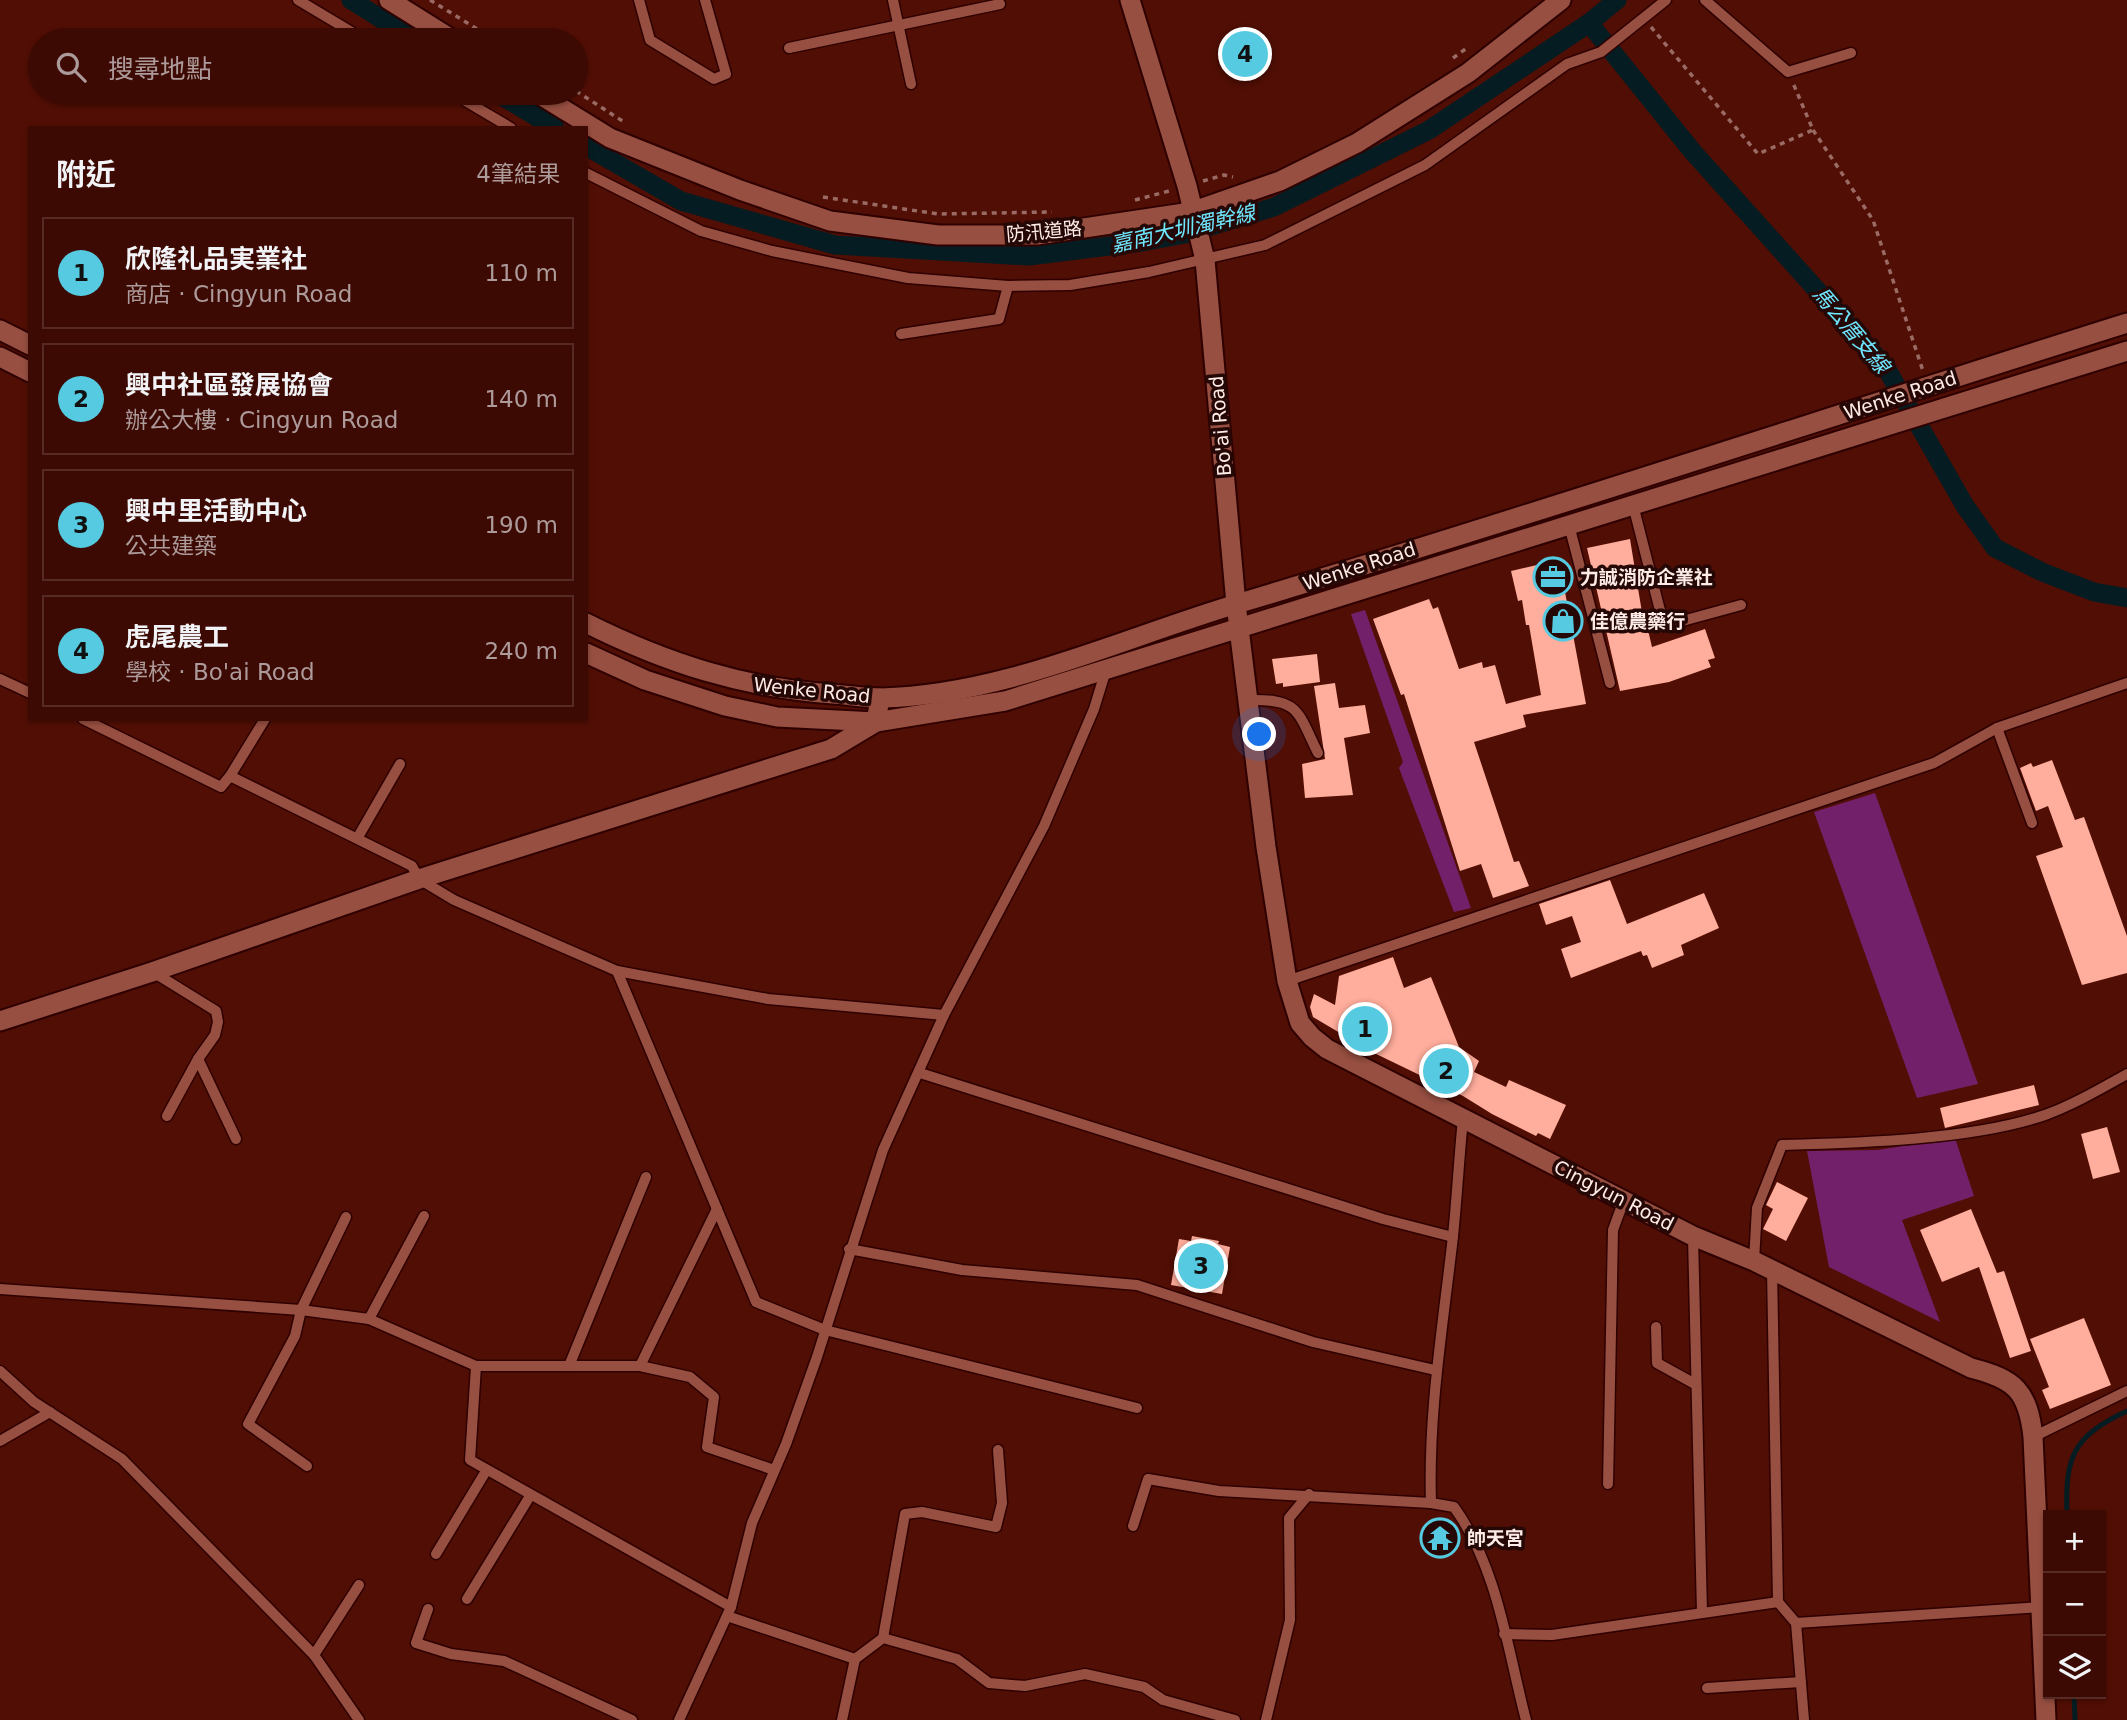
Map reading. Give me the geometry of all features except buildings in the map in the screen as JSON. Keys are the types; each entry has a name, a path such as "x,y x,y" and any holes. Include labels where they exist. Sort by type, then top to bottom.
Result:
{"street":[{"path":"389,0 434,28"},
{"path":"1130,0 1195,214"},
{"name":"防汛道路","path":"556,105 610,138 740,190 830,221 938,235 1037,235 1195,214 1280,181 1357,143 1468,73 1561,0"},
{"name":"Bo'ai Road","path":"1195,214 1204,254 1236,604"},
{"name":"Wenke Road","path":"588,624 653,655 731,680 781,691 880,698 943,691 1045,668 1236,604 2127,323"},
{"path":"0,330 28,344"},
{"name":"Wenke Road","path":"588,654 645,680 725,706 777,716 876,722 1005,701 2127,351"},
{"path":"0,357 28,371"},
{"name":"Cingyun Road","path":"1236,604 1266,847 1287,981 1300,1023 1312,1037 1327,1048 1693,1236 1763,1265 1971,1368 1999,1375 2018,1388 2031,1412 2046,1720"},
{"path":"0,1021 152,972 419,879 831,749 876,722 880,698"}],"lane":[{"path":"298,0 345,28"},
{"path":"639,0 650,40 714,79 726,74 705,0"},
{"path":"893,0 911,84"},
{"path":"588,174 659,212 736,243 908,278 1008,286 1070,285 1204,254 1265,245 1424,165 1567,64 1601,52 1666,0"},
{"path":"1705,0 1788,72 1851,53"},
{"path":"789,48 1000,4"},
{"path":"472,105 508,126"},
{"path":"901,334 999,319 1008,286"},
{"path":"1930,386 1941,409"},
{"path":"1633,505 1664,626 1741,605"},
{"path":"1569,525 1611,683"},
{"path":"679,1720 729,1611 752,1523 825,1329 883,1150 944,1015 1044,826 1094,709 1113,645"},
{"path":"0,679 28,692"},
{"path":"1287,981 1934,763 1997,727 2127,683"},
{"path":"1249,700 1278,699 1297,711 1318,753"},
{"path":"87,721 221,787 264,721"},
{"path":"1997,727 2032,823"},
{"path":"358,837 400,764"},
{"path":"230,776 412,866 419,879 454,900 617,971 768,999 944,1015"},
{"path":"617,971 756,1302 825,1329 1137,1408"},
{"path":"152,972 216,1011 218,1023 215,1035 198,1059 167,1116"},
{"path":"198,1059 236,1139"},
{"path":"920,1073 1383,1219 1452,1237"},
{"path":"1804,1720 1796,1623 1778,1602 1763,1265 1758,1208 1782,1145 1837,1144 1975,1130 2043,1115 2127,1074"},
{"path":"1431,1503 1430,1455 1435,1370 1452,1237 1463,1119"},
{"path":"569,1366 646,1177"},
{"path":"1608,1484 1613,1230 1624,1200"},
{"path":"640,1366 717,1209"},
{"path":"369,1318 424,1216"},
{"path":"307,1466 248,1424 295,1336 301,1310 346,1217"},
{"path":"1693,1236 1702,1613"},
{"path":"849,1249 962,1270 1137,1285 1313,1342 1435,1370"},
{"path":"0,1289 301,1310 369,1318 475,1366 640,1366 691,1377 714,1396 707,1447 774,1470"},
{"path":"1656,1327 1657,1363 1695,1384"},
{"path":"475,1366 470,1460 729,1611 855,1659"},
{"path":"0,1371 50,1412 122,1459 314,1655 359,1720"},
{"path":"2033,1437 2127,1391"},
{"path":"0,1441 50,1412"},
{"path":"842,1720 855,1659 883,1638 905,1514 922,1512 996,1527 1002,1503 998,1450"},
{"path":"436,1554 486,1471"},
{"path":"1133,1526 1149,1479 1219,1490 1309,1494 1454,1507 1473,1533 1486,1567 1526,1720"},
{"path":"1266,1720 1290,1620 1289,1518 1309,1494"},
{"path":"467,1598 530,1496"},
{"path":"314,1655 359,1586"},
{"path":"1504,1634 1552,1635 1778,1602"},
{"path":"1796,1623 2041,1607"},
{"path":"428,1609 416,1643 451,1654 505,1661 632,1720"},
{"path":"883,1638 957,1659 989,1684 1025,1686 1085,1674 1144,1687 1163,1700 1235,1720"},
{"path":"1707,1688 1801,1682"}],"path":[{"path":"430,0 476,28"},
{"path":"1644,19 1758,153 1813,130"},
{"path":"1451,60 1472,44"},
{"path":"1788,72 1813,130 1873,220 1918,362 1930,386"},
{"path":"588,99 632,129"},
{"path":"1125,202 1224,175 1238,177"},
{"path":"810,195 938,214 1059,211"}],"shaded area":[{"path":"1365,610 1471,908 1454,912 1399,768 1403,762 1351,614"},
{"path":"1875,793 1978,1084 1917,1098 1814,812"},
{"path":"1955,1138 1974,1196 1902,1220 1940,1322 1829,1267 1807,1151 1877,1150"}],"waterway":[{"name":"嘉南大圳濁幹線","path":"351,0 396,28"},
{"name":"嘉南大圳濁幹線","path":"588,147 681,201 835,245 1029,256 1142,242 1185,234 1274,207 1429,130 1589,23 1617,0"},
{"name":"馬公厝支線","path":"1589,23 1693,152 1885,366 1965,506 1995,548 2042,572 2094,592 2127,598"},
{"name":"嘉南大圳濁幹線","path":"517,105 552,126"},
{"path":"2067,1510 2068,1478 2076,1451 2094,1430 2127,1411"},
{"path":"2074,1699 2075,1720"}],"place":[{"name":"虎尾農工","path":"1245,54"},
{"name":"力誠消防企業社","path":"1553,577"},
{"name":"佳億農藥行","path":"1563,621"},
{"name":"欣隆礼品実業社","path":"1365,1029"},
{"name":"興中社區發展協會","path":"1446,1071"},
{"name":"興中里活動中心","path":"1201,1266"},
{"name":"帥天宮","path":"1440,1538"}]}
